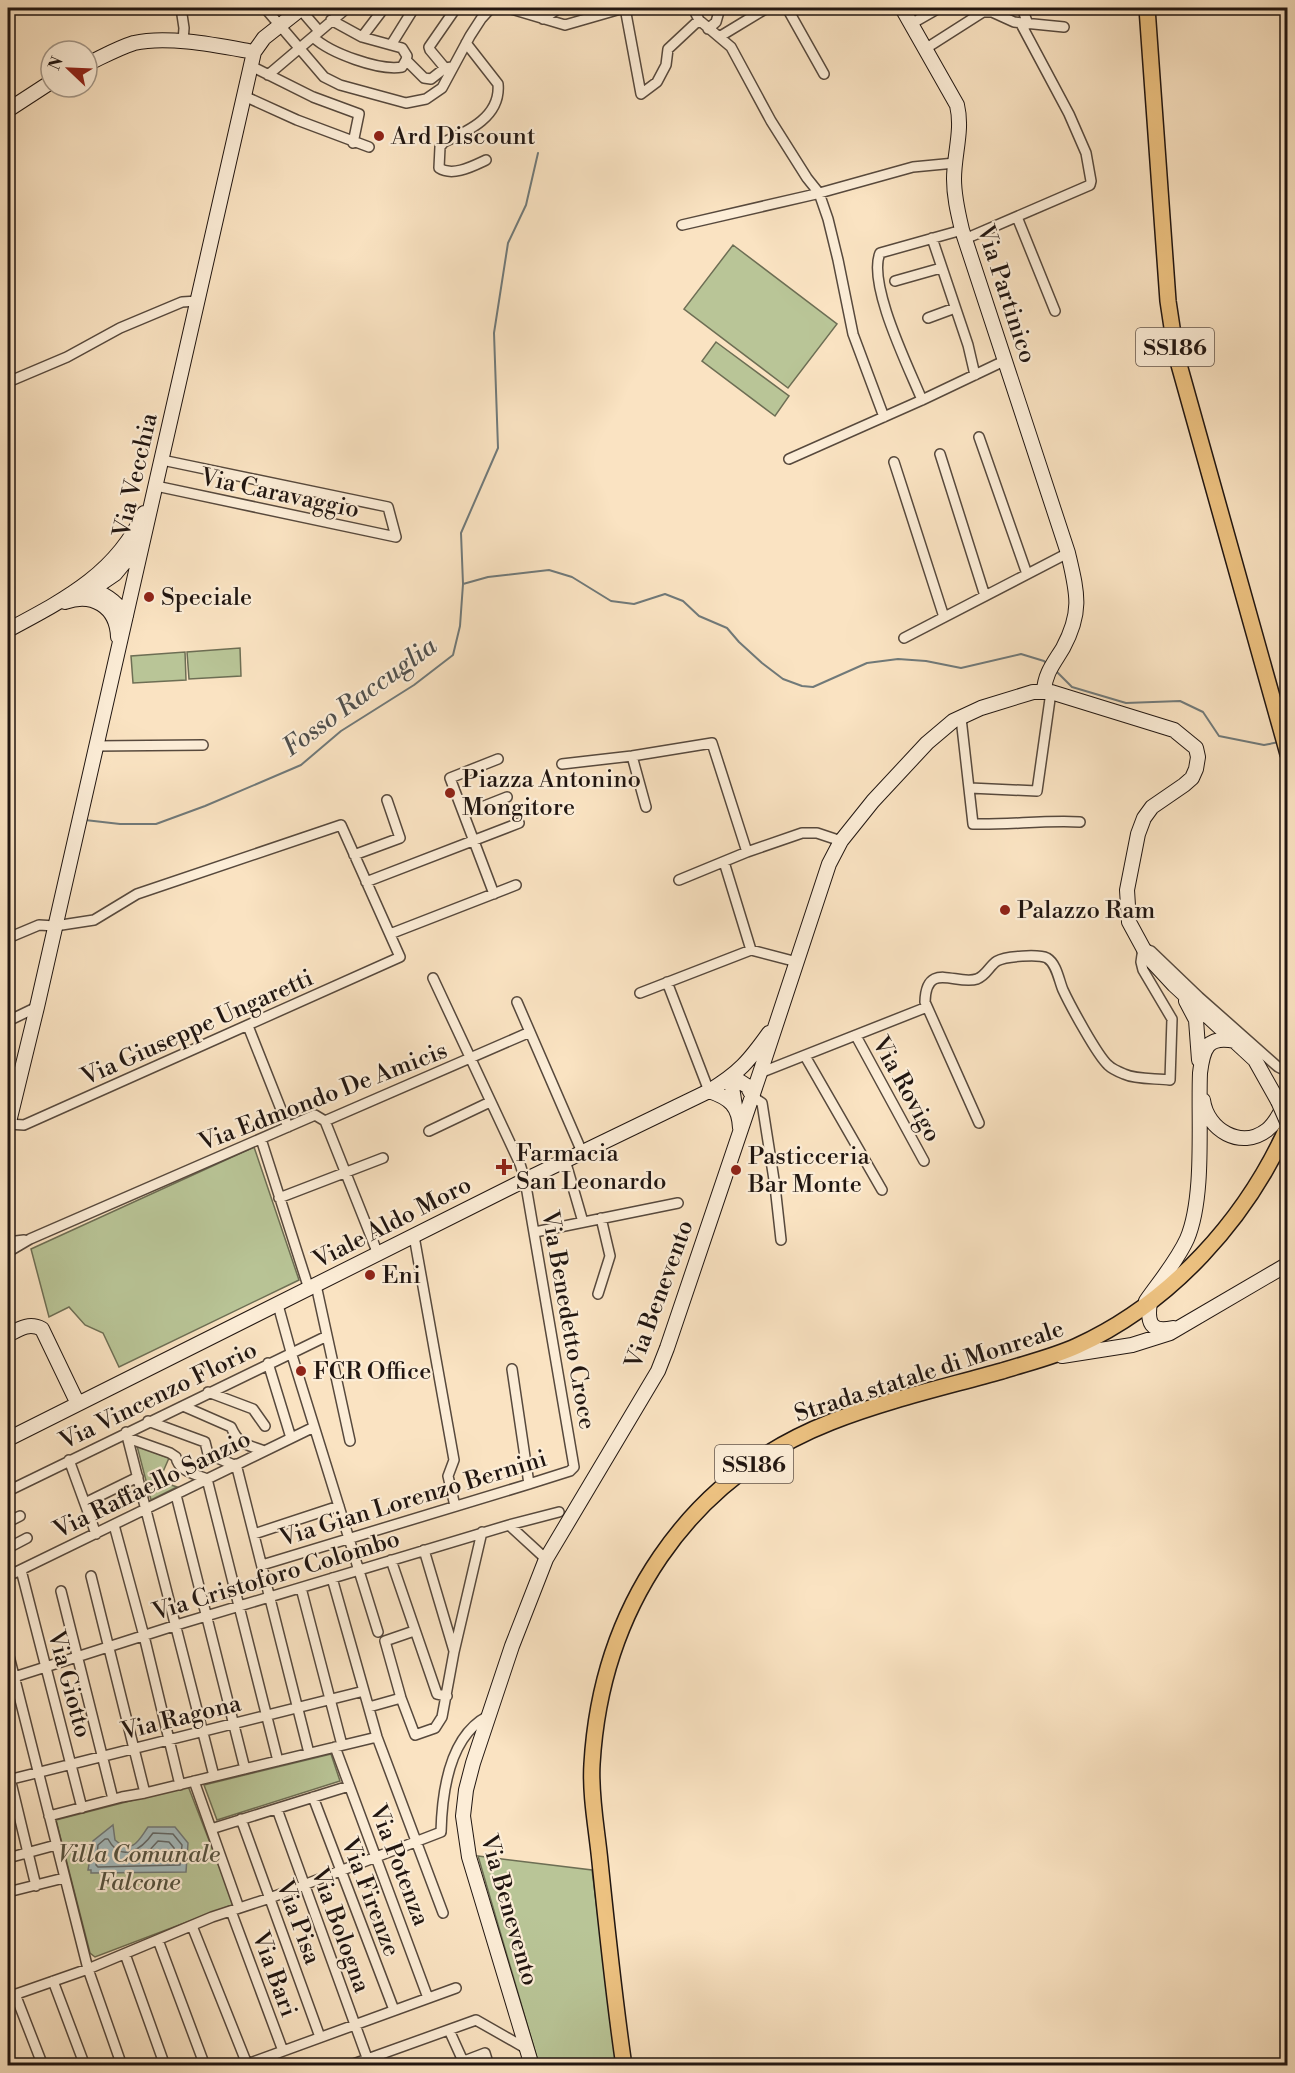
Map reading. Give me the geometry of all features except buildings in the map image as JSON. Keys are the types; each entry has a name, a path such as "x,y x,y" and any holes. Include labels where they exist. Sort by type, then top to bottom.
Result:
{"main road":[{"path":"99,59 134,43 183,42 254,52 258,44 301,8"},
{"name":"Via Partinico","path":"902,8 957,105 961,121 955,163 955,199 1004,361 1068,553 1078,598 1074,623 1051,667 1048,691"},
{"name":"SS186","path":"1147,8 1168,301 1176,354 1287,754"},
{"name":"Via Vecchia","path":"8,1125 37,1007 254,52"},
{"path":"8,110 39,90"},
{"path":"83,592 124,547 139,523 156,486"},
{"path":"8,630 115,574 143,540"},
{"path":"83,592 115,602 126,616"},
{"path":"83,592 113,615 119,646"},
{"path":"1048,691 1174,730 1196,748 1198,757 1192,778 1152,807 1144,818 1138,834 1127,890 1129,922 1148,957 1180,991 1255,1060 1282,1099 1287,1125"},
{"name":"Via Benevento","path":"532,2066 469,1857 463,1816 466,1790 512,1646 546,1560 658,1371 753,1097 829,864 841,841 873,801 927,743 947,726 981,708 1033,692 1048,691"},
{"path":"1180,991 1196,1020 1198,1036 1200,1073 1198,1183 1192,1223 1179,1254 1146,1305 1150,1322 1154,1327 1164,1330 1189,1321"},
{"name":"Viale Aldo Moro","path":"8,1439 525,1180 710,1091 733,1077 752,1057 777,1022"},
{"path":"1198,1036 1211,1026 1220,1026"},
{"path":"1235,1041 1216,1040 1207,1045 1202,1056 1200,1073 1207,1116 1218,1130 1233,1136 1255,1136 1268,1130 1275,1122 1282,1099"},
{"path":"740,1133 732,1087 733,1077 747,1086 753,1097"},
{"path":"710,1091 728,1099 735,1106"},
{"name":"Strada statale di Monreale","path":"624,2066 614,1998 591,1767 598,1711 611,1656 632,1602 648,1573 700,1508 742,1472 784,1444 831,1422 869,1409 1047,1358 1078,1346 1125,1320 1186,1271 1226,1228 1268,1166 1287,1125"},
{"path":"1047,1358 1132,1345 1170,1333 1287,1264"},
{"path":"8,1335 27,1325 42,1329 78,1404"}],"street":[{"path":"181,8 184,28 183,42"},
{"path":"266,8 324,78 340,85 399,102 413,103 437,93 445,83 448,68"},
{"path":"301,8 321,44 342,55 392,69 402,67 407,56 402,48 362,37 332,20"},
{"path":"268,75 347,8"},
{"path":"362,37 384,8"},
{"path":"391,45 414,8"},
{"path":"448,68 430,50 429,46 456,8"},
{"path":"406,60 427,79 448,68 491,8"},
{"path":"512,8 565,25 624,8 640,94 657,82 666,64 668,49 699,20"},
{"path":"543,19 559,8"},
{"path":"693,8 699,20 731,47 771,121 819,193 838,260 853,334 884,417"},
{"path":"708,29 716,22 720,8"},
{"path":"719,37 767,8"},
{"path":"787,8 824,74"},
{"path":"911,24 939,8"},
{"path":"922,400 886,314 876,261 880,253 932,238 964,234 1017,217 1090,185 1086,153 1024,24 1022,8"},
{"path":"925,49 984,12 992,12 1024,24 1064,27"},
{"path":"466,43 498,84 499,92 492,108 479,123 444,142 440,147 439,168 443,171 465,169 486,160"},
{"path":"251,66 313,97 359,114 353,143"},
{"path":"244,96 353,143 369,147"},
{"path":"682,225 819,193 913,167 955,163"},
{"path":"1017,217 1055,311"},
{"path":"932,238 975,375"},
{"path":"895,281 941,268"},
{"path":"8,382 68,357 120,328 182,302 198,301"},
{"path":"928,318 955,308"},
{"path":"789,459 1004,361"},
{"path":"979,437 1027,574"},
{"path":"940,454 985,596"},
{"name":"Via Caravaggio","path":"156,486 396,537 388,507 162,460"},
{"path":"894,462 944,617"},
{"path":"904,638 1068,553"},
{"path":"970,788 1037,791 1048,691"},
{"path":"961,718 973,824 1080,822"},
{"path":"562,764 712,743 747,852"},
{"path":"95,746 203,745"},
{"path":"632,756 646,807"},
{"path":"494,894 467,813 450,777 498,759"},
{"path":"467,813 507,797"},
{"path":"354,855 400,838 387,800"},
{"path":"366,882 519,823"},
{"path":"8,938 39,925 55,926 94,920 137,894 341,825 390,934 516,885"},
{"path":"680,880 747,852 802,833 817,833 841,841"},
{"path":"724,862 752,950"},
{"name":"Via Giuseppe Ungaretti","path":"8,1125 24,1125 400,957 390,934"},
{"path":"979,1123 925,1002 928,989 933,981 942,976 973,980 982,977 1000,959 1045,957 1054,965 1064,992 1108,1066 1127,1076 1170,1080 1172,1019 1143,970 1141,962 1143,948 1151,951 1207,1005 1278,1067 1287,1072"},
{"path":"640,993 752,950 797,962"},
{"name":"Via Benedetto Croce","path":"433,978 520,1164 525,1180 574,1467"},
{"path":"667,982 710,1091"},
{"path":"517,1002 582,1152"},
{"path":"8,1021 37,1007"},
{"path":"760,1073 927,1007"},
{"path":"248,1026 288,1127"},
{"name":"Via Edmondo De Amicis","path":"30,1239 315,1115 325,1120 530,1032"},
{"name":"Via Rovigo","path":"856,1036 924,1161"},
{"path":"805,1056 882,1190"},
{"path":"753,1097 762,1103 781,1240"},
{"path":"429,1131 490,1102"},
{"path":"325,1120 378,1254"},
{"path":"261,1139 327,1336 350,1441"},
{"path":"279,1198 383,1158"},
{"path":"565,1161 583,1222"},
{"path":"535,1232 678,1203"},
{"path":"598,1294 610,1256 601,1218"},
{"path":"414,1236 454,1460 448,1476 455,1506"},
{"path":"8,1242 30,1239"},
{"path":"8,1252 30,1239"},
{"path":"278,1305 378,1632"},
{"name":"Via Vincenzo Florio","path":"8,1491 327,1336"},
{"path":"268,1363 291,1438"},
{"path":"512,1369 529,1484"},
{"path":"208,1392 253,1409 265,1426"},
{"path":"183,1406 231,1427 240,1442 264,1451"},
{"path":"148,1421 205,1442 208,1454 235,1464 271,1597 309,1753"},
{"name":"Via Raffaello Sanzio","path":"8,1576 314,1427"},
{"path":"127,1435 214,1776"},
{"path":"127,1435 170,1453 176,1457 180,1468 207,1479 278,1761"},
{"path":"69,1460 96,1533"},
{"name":"Via Gian Lorenzo Bernini","path":"262,1565 529,1484 570,1471 574,1467"},
{"path":"85,1503 138,1477"},
{"path":"176,1495 245,1769"},
{"path":"254,1534 339,1506"},
{"name":"Via Cristoforo Colombo","path":"10,1678 482,1532 559,1512"},
{"path":"8,1522 20,1516"},
{"path":"114,1525 180,1785"},
{"path":"509,1525 546,1560"},
{"path":"414,1631 385,1641 401,1698 415,1735 435,1728 442,1717 454,1652 482,1532"},
{"path":"8,1548 27,1538"},
{"path":"424,1550 454,1652"},
{"path":"391,1560 437,1694 447,1696"},
{"name":"Via Giotto","path":"21,1570 82,1808"},
{"path":"92,1576 145,1793"},
{"path":"332,1578 377,1737 443,1913"},
{"name":"Via Potenza","path":"301,1588 330,1699 338,1746 349,1786 428,1998"},
{"path":"61,1592 113,1799"},
{"path":"8,1652 10,1678 49,1816 88,1969 122,2066"},
{"name":"Via Ragona","path":"8,1777 37,1773 364,1691"},
{"path":"369,1707 401,1698"},
{"path":"42,2066 11,1996 88,1969 192,1926 441,1832 444,1787 454,1758 465,1738 478,1722 488,1716"},
{"path":"49,1816 377,1737"},
{"path":"8,1777 36,1886"},
{"name":"Via Bari","path":"194,1781 283,2051"},
{"path":"211,1829 349,1786"},
{"name":"Via Firenze","path":"313,1797 393,2010"},
{"name":"Via Bologna","path":"277,1809 369,2062"},
{"name":"Via Pisa","path":"242,1820 320,2037"},
{"path":"8,1858 56,1845"},
{"path":"8,1891 64,1878"},
{"path":"192,1926 245,2065 456,1988"},
{"path":"158,1940 205,2066"},
{"path":"125,1953 165,2066"},
{"path":"53,1981 85,2066"},
{"path":"348,2066 369,2062 476,2020 527,2049"},
{"path":"449,2030 463,2061"},
{"path":"450,2066 485,2053 489,2066"}],"green space":[{"path":"733,245 837,324 788,388 684,309"},
{"path":"716,342 789,396 775,416 702,361"},
{"path":"240,648 241,676 189,679 187,652"},
{"path":"185,652 186,680 133,683 131,656"},
{"path":"254,1147 299,1280 119,1367 103,1333 85,1325 69,1307 49,1317 31,1249"},
{"path":"137,1446 169,1458 159,1481 177,1487 151,1500"},
{"path":"331,1754 340,1781 217,1820 204,1785"},
{"name":"Villa Comunale Falcone","path":"188,1786 233,1902 232,1905 95,1957 90,1953 56,1820"},
{"path":"478,1856 592,1870 617,2065 539,2065"}],"water":[{"path":"113,1825 115,1840 127,1846 135,1844 148,1827 175,1827 188,1843 186,1872 91,1873 91,1870 88,1870 93,1841"}],"waterway":[{"name":"Fosso Raccuglia","path":"85,820 120,824 156,824 301,765 341,731 414,685 453,655 460,626 463,584 461,533 498,448 494,333 508,243 526,205 538,153"},
{"name":"Fosso Raccuglia","path":"463,584 488,577 549,570 572,577 611,601 634,604 665,594 683,601 699,616 727,628 762,663 783,679 802,686 813,687 867,663 898,659 926,661 961,668 1021,654 1044,661 1048,665"},
{"name":"Fosso Raccuglia","path":"1055,670 1072,687 1126,703 1180,701 1203,712 1219,736 1264,745 1279,742"}],"place":[{"name":"Ard Discount","path":"379,136"},
{"name":"Speciale","path":"149,597"},
{"name":"Piazza Antonino Mongitore","path":"450,793"},
{"name":"Palazzo Ram","path":"1005,910"},
{"name":"Farmacia San Leonardo","path":"504,1167"},
{"name":"Pasticceria Bar Monte","path":"736,1170"},
{"name":"Eni","path":"370,1275"},
{"name":"FCR Office","path":"301,1371"}]}
